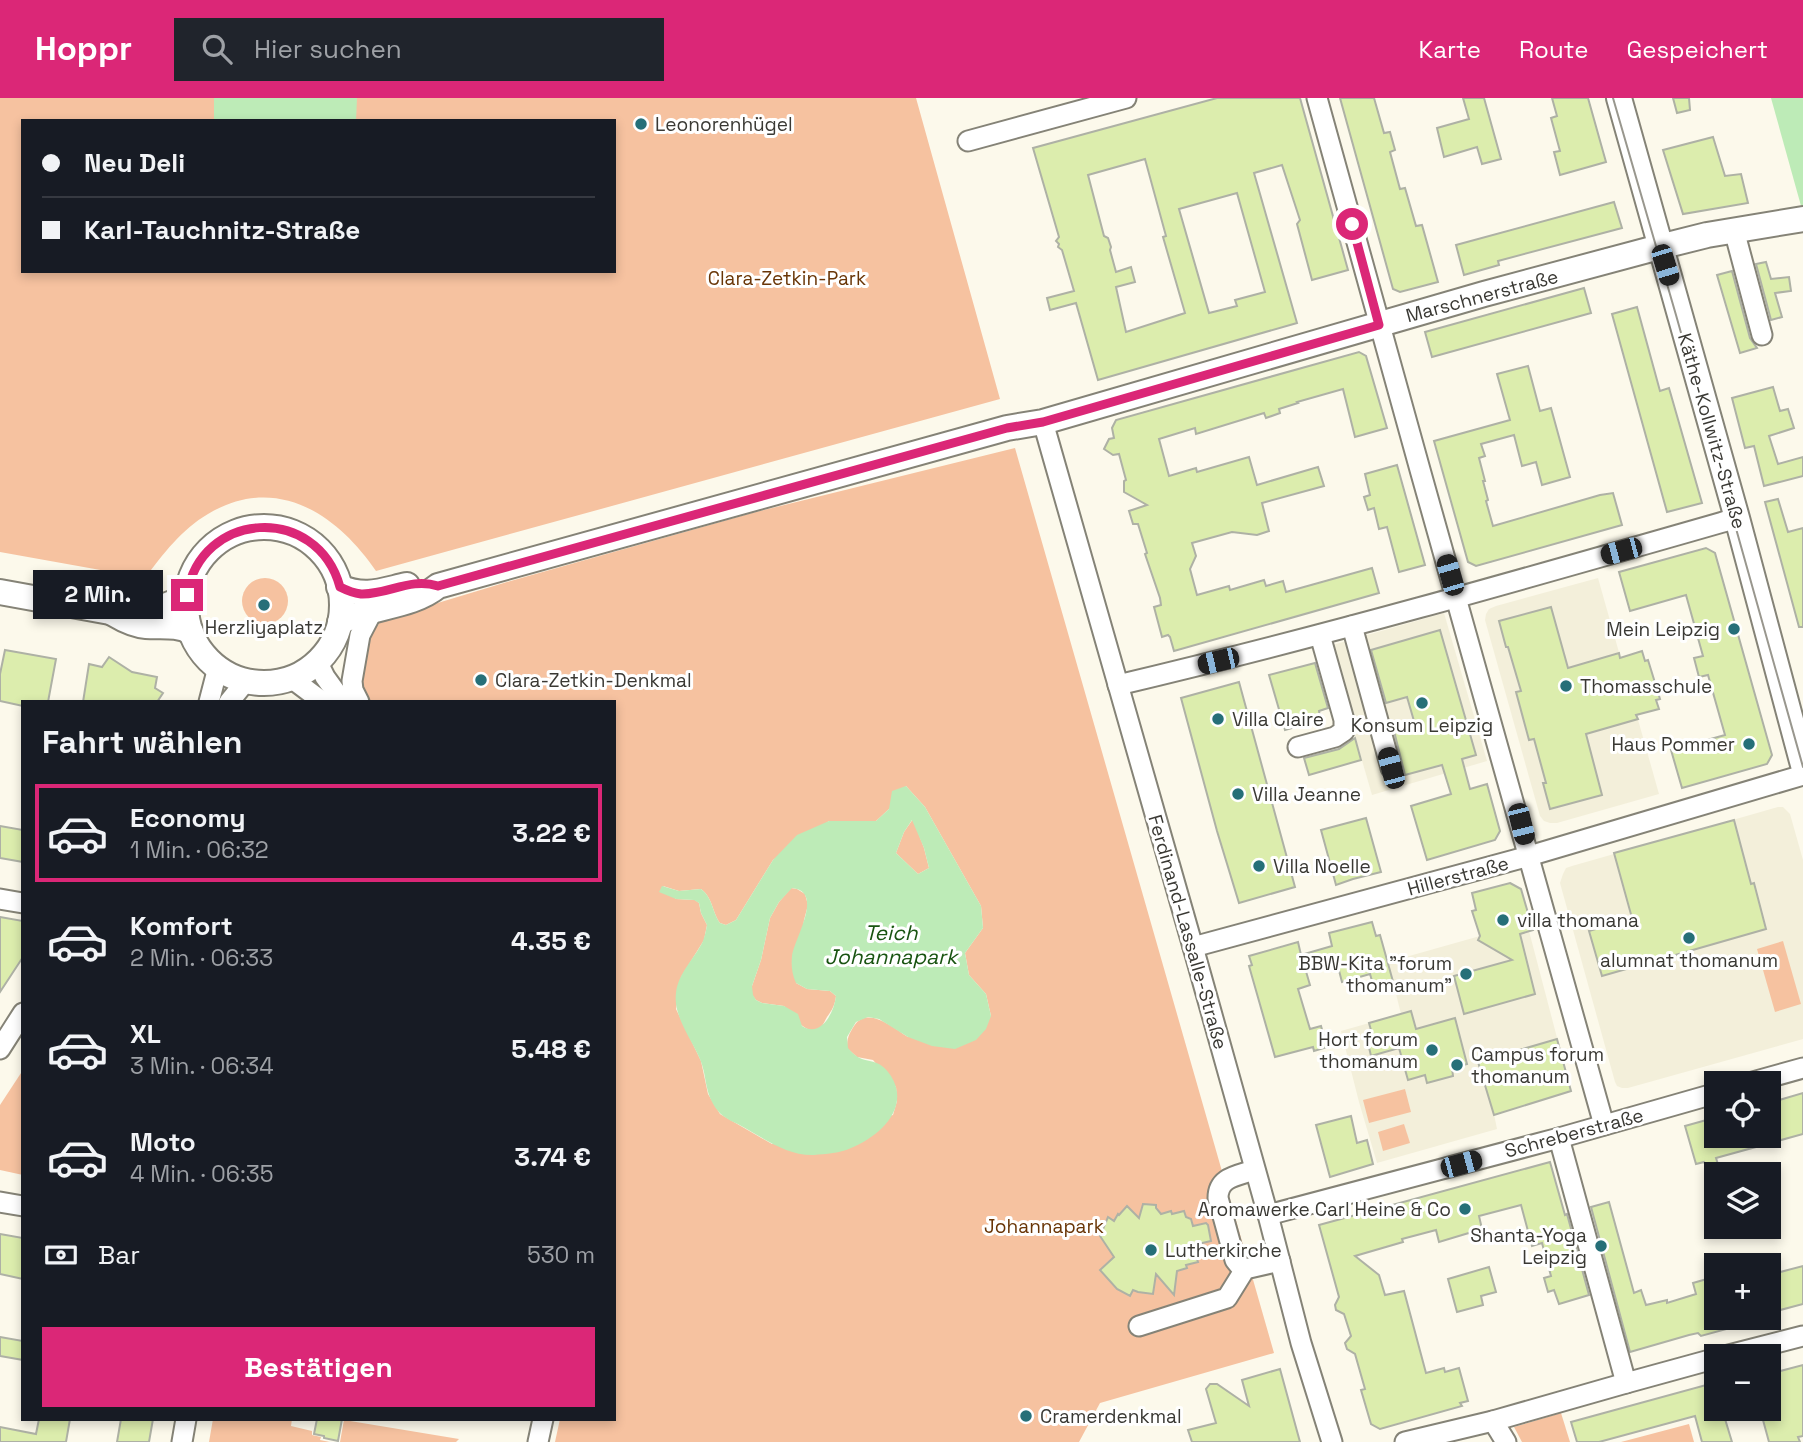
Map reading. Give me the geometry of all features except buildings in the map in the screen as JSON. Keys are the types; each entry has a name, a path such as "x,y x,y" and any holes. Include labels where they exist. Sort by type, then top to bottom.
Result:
{"main road":[{"name":"Käthe-Kollwitz-Straße","path":"1619,98 1803,765"},
{"name":"Marschnerstraße","path":"438,586 1007,428 1043,422 1484,294 1707,235 1802,219"},
{"path":"259,527 282,529 309,541 330,563 340,587 340,622 327,650 305,671 276,681 246,681 215,665 198,646 187,618 187,595 193,573 201,559 223,538 259,527"},
{"path":"340,587 361,594 425,582 438,586"},
{"path":"340,622 428,594 438,586"},
{"path":"0,592 110,612 162,607 187,595"},
{"path":"110,612 127,622 143,626 183,627 191,632"}],"street":[{"path":"968,141 1126,98"},
{"path":"1317,98 1604,1125"},
{"path":"1734,230 1762,335"},
{"name":"Ferdinand-Lassalle-Straße","path":"1043,422 1193,947 1301,1342 1332,1442"},
{"path":"1118,685 1320,635 1737,518"},
{"path":"358,700 352,681 360,635 372,612"},
{"path":"1352,626 1391,768"},
{"path":"1298,747 1335,737 1344,731 1344,720 1320,635"},
{"path":"317,662 342,700"},
{"path":"210,700 216,675 215,665"},
{"path":"291,677 320,700"},
{"path":"231,700 246,681"},
{"name":"Hillerstraße","path":"1193,947 1529,856 1803,775"},
{"path":"0,899 21,903"},
{"path":"0,1049 21,1016"},
{"path":"1781,1074 1803,1068"},
{"name":"Schreberstraße","path":"1268,1215 1704,1097"},
{"path":"1559,1138 1626,1383"},
{"path":"1245,1269 1235,1260 1218,1189 1223,1182 1254,1170"},
{"path":"0,1202 21,1206"},
{"path":"1139,1326 1227,1298 1245,1269 1280,1261"},
{"path":"1770,1344 1803,1335"},
{"path":"1405,1442 1493,1421 1704,1362"},
{"path":"181,1442 186,1421"},
{"path":"538,1442 543,1421"},
{"path":"1493,1421 1506,1442"}],"shaded area":[{"name":"Thomasschule","path":"1598,578 1659,794 1550,823 1540,816 1485,620 1486,614 1496,606"},
{"path":"1444,613 1487,761 1372,795 1329,646"},
{"name":"alumnat thomanum","path":"1783,807 1790,814 1803,860 1803,1039 1628,1088 1617,1086 1560,883 1566,868"},
{"name":"Campus forum thomanum","path":"1529,931 1571,1091 1494,1114 1497,1129 1377,1163 1341,1031 1401,1014 1388,962 1480,936 1480,942 1485,945"}],"green space":[{"name":"Clara-Zetkin-Park","path":"0,98 916,98 1000,399 376,571 343,532 324,517 303,506 281,499 257,498 233,502 208,514 190,527 145,578 0,552"},
{"name":"Johannapark","path":"1015,448 1274,1353 1100,1403 1079,1442 555,1442 560,1421 616,1421 616,700 368,700 363,693 361,676 368,637 381,621 507,582 752,513","holes":["906,786 925,807 981,906 983,928 965,953 969,975 986,994 991,1016 908,1037 881,1020 866,1018 859,1020 854,1026 847,1041 847,1048 857,1057 873,1060 896,1087 897,1101 893,1115 772,1144 720,1114 708,1094 701,1061 676,1009 681,977 704,940 707,925 699,903 695,900 676,899 663,886 679,891 701,889 708,897 720,923 726,925 736,920 773,860 829,821 876,821"]},
{"path":"265,578 281,585 288,601 281,617 265,624 249,617 242,601 249,585"},
{"path":"913,819 929,868 918,874 896,853 904,832"},
{"path":"791,888 805,894 808,905 796,983 807,989 830,991 836,996 823,1025 816,1030 805,1028 784,1006 762,1003 752,995 770,918"},
{"path":"1783,941 1801,1004 1775,1012 1757,949"},
{"path":"21,1073 21,1175 0,1170 0,1105"},
{"path":"1405,1089 1411,1112 1369,1123 1363,1100"},
{"path":"1404,1124 1410,1143 1383,1151 1378,1132"},
{"path":"1561,1413 1570,1442 1522,1442 1514,1427"},
{"path":"213,1421 292,1421 291,1426 312,1431 312,1435 321,1437 320,1440 330,1442 209,1442"},
{"path":"344,1421 459,1439 456,1442 340,1442"},
{"path":"1689,1424 1694,1442 1621,1442"}],"water":[{"path":"214,98 357,98 356,119 214,119"},
{"path":"1771,98 1803,98 1803,213"},
{"name":"Teich Johannapark","path":"906,786 925,807 981,906 983,928 965,953 969,975 986,994 991,1016 986,1029 976,1040 955,1049 932,1046 908,1037 879,1019 868,1017 856,1022 847,1037 848,1048 860,1058 882,1066 891,1076 896,1088 895,1110 872,1137 851,1148 818,1155 796,1153 727,1119 713,1104 702,1064 680,1018 676,1001 677,986 703,941 707,925 699,903 676,899 659,892 662,886 679,891 701,889 708,897 720,923 726,925 736,920 773,860 797,835 829,821 876,821 889,809 892,791","holes":["912,820 929,868 918,874 896,853","792,888 802,891 807,906 792,956 796,983 807,989 830,991 836,996 833,1010 825,1022 815,1029 802,1026 798,1014 784,1006 762,1003 753,995 752,986 770,918 779,902"]}],"tram line":[{"path":"1613,98 1803,767"}],"place":[{"name":"Leonorenhügel","path":"641,124"},
{"name":"Herzliyaplatz","path":"264,605"},
{"name":"Mein Leipzig","path":"1734,629"},
{"name":"Clara-Zetkin-Denkmal","path":"481,680"},
{"name":"Thomasschule","path":"1566,686"},
{"name":"Konsum Leipzig","path":"1422,703"},
{"name":"Villa Claire","path":"1218,719"},
{"name":"Haus Pommer","path":"1749,744"},
{"name":"Villa Jeanne","path":"1238,794"},
{"name":"Villa Noelle","path":"1259,866"},
{"name":"villa thomana","path":"1503,920"},
{"name":"alumnat thomanum","path":"1689,938"},
{"name":"BBW-Kita \"forum thomanum\"","path":"1466,974"},
{"name":"Hort forum thomanum","path":"1432,1050"},
{"name":"Campus forum thomanum","path":"1457,1065"},
{"name":"Aromawerke Carl Heine & Co","path":"1465,1209"},
{"name":"Shanta-Yoga Leipzig","path":"1601,1246"},
{"name":"Lutherkirche","path":"1151,1250"},
{"name":"Cramerdenkmal","path":"1026,1416"}],"route":[{"path":"187,595 193,573 211,548 223,538 251,528 282,529 309,541 330,563 340,587 350,592 379,592 425,582 438,586 1007,428 1043,422 1379,325 1352,224"}]}
